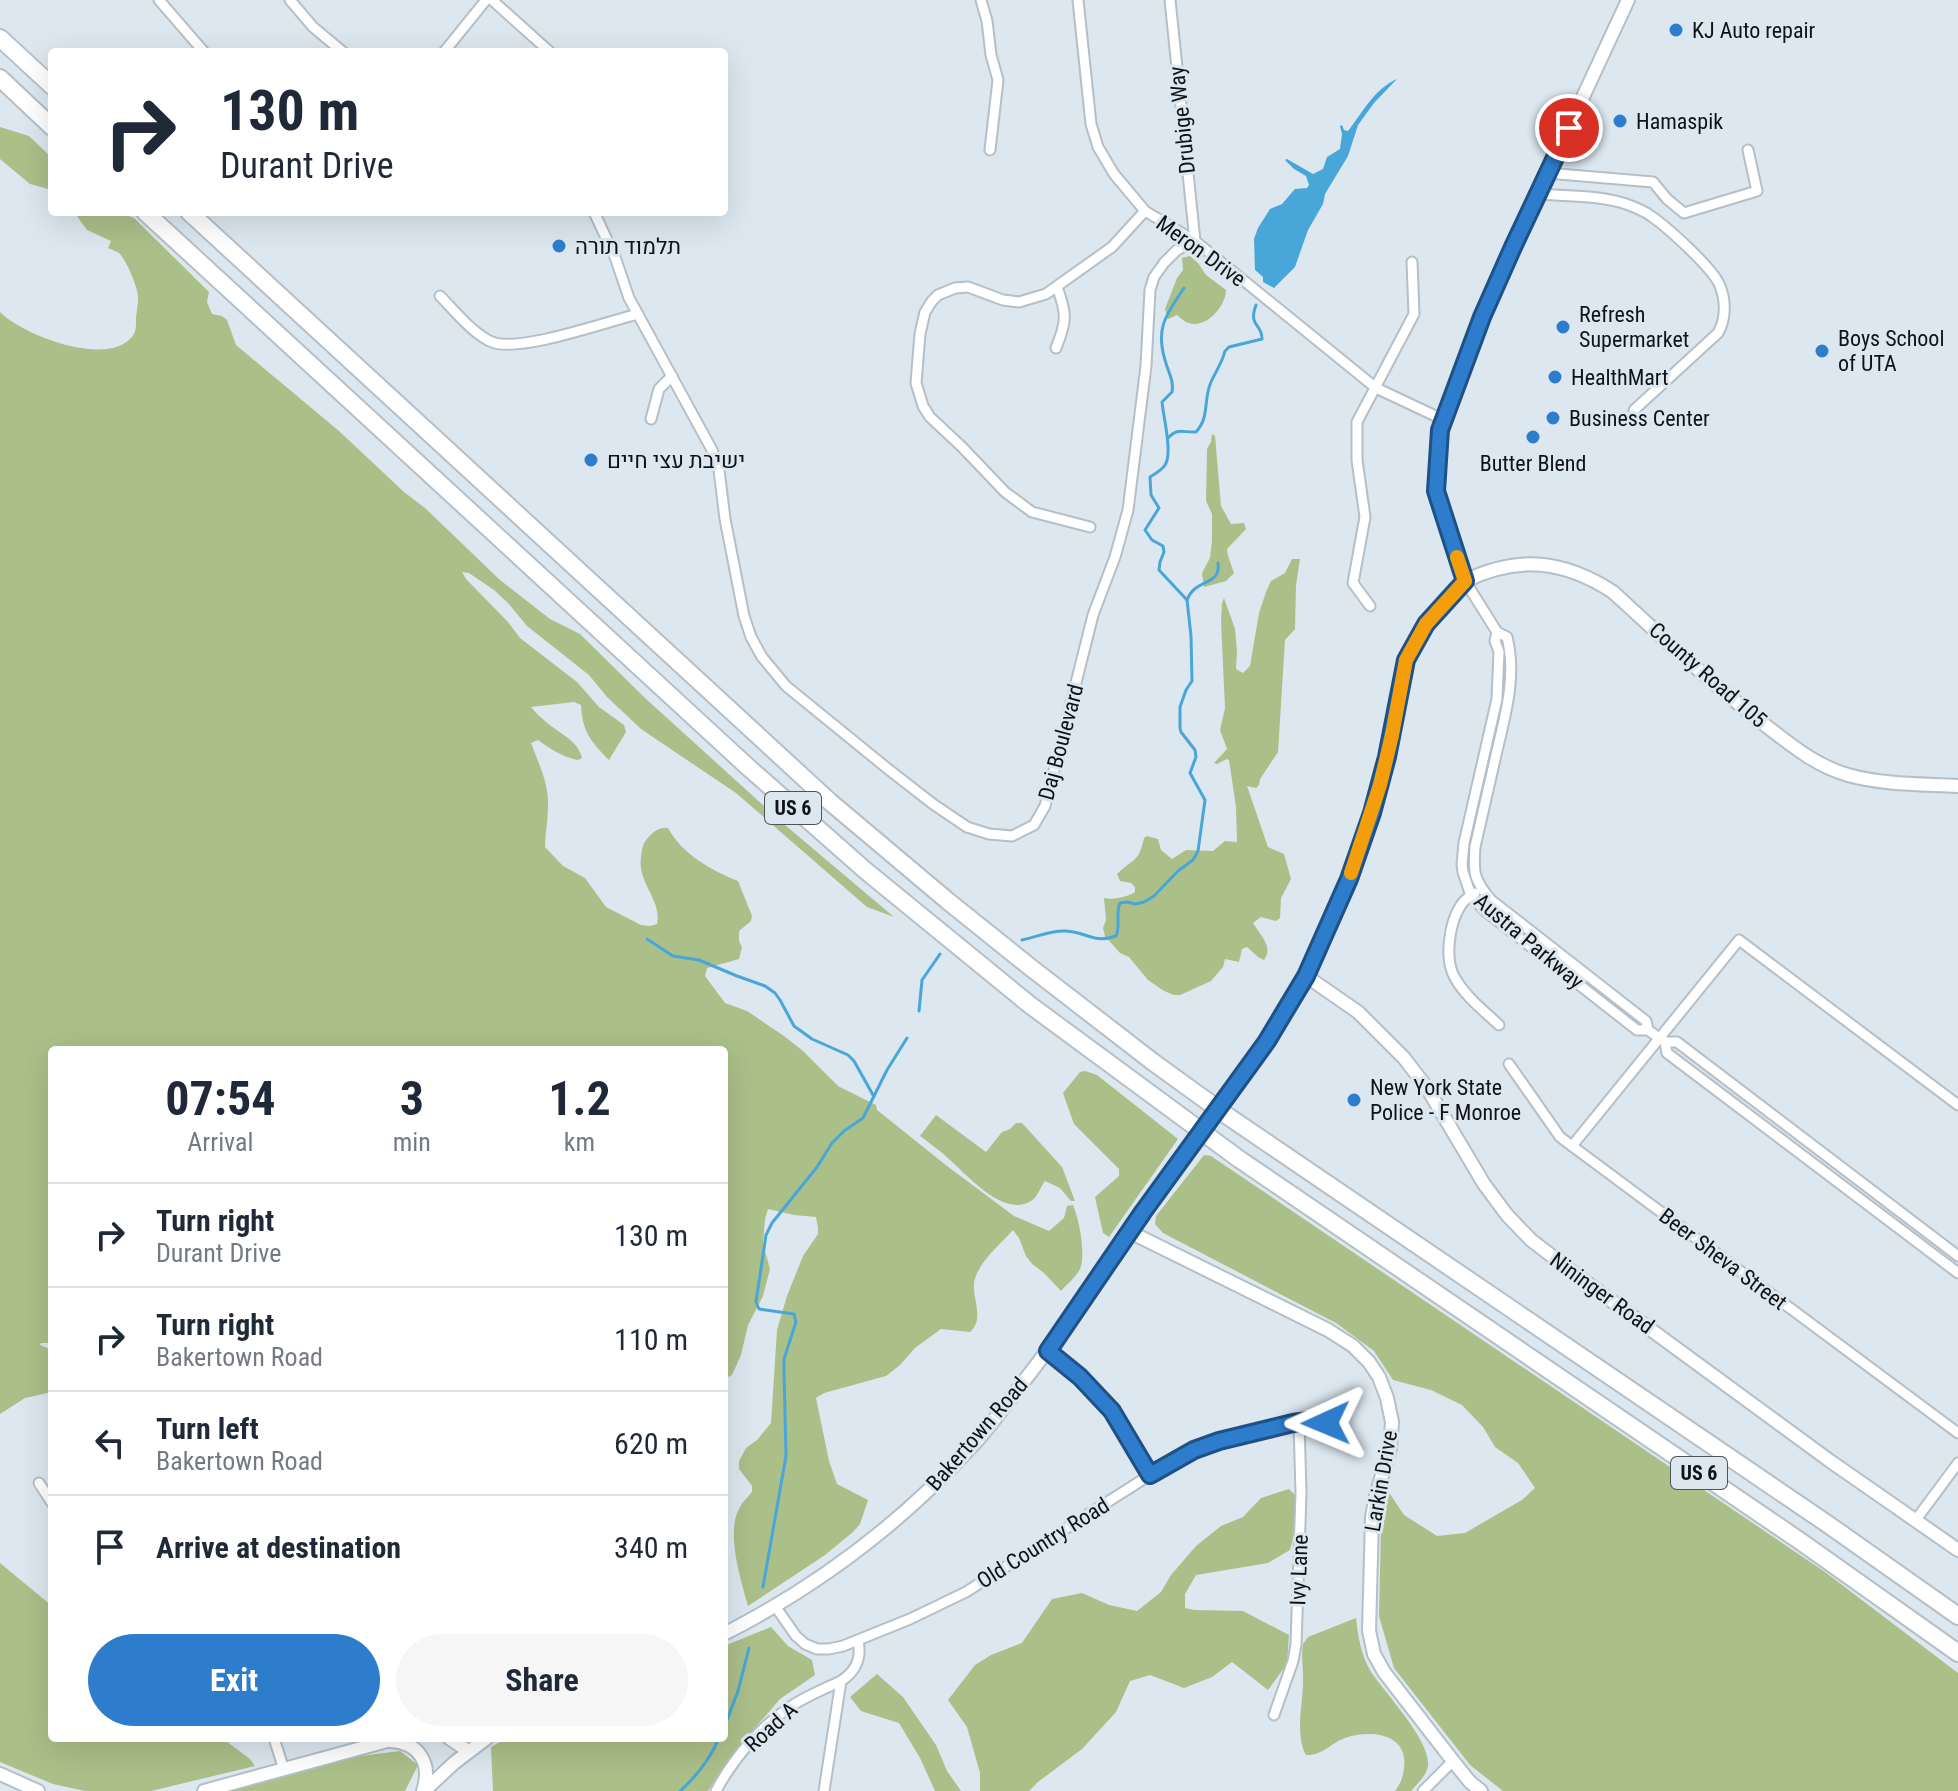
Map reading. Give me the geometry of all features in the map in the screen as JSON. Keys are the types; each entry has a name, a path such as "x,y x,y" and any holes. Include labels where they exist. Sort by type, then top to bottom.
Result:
{"highway":[{"path":"0,38 48,82"},
{"path":"0,78 48,123"},
{"name":"US 6","path":"149,216 788,803 907,906 1020,997 1239,1159 1800,1541 1958,1653"},
{"name":"US 6","path":"193,216 791,766 918,876 1030,967 1239,1124 1958,1616"}],"street":[{"path":"159,0 201,48"},
{"path":"290,0 313,27 338,48"},
{"path":"447,48 489,0 545,48"},
{"path":"981,0 998,80 990,150"},
{"name":"Meron Drive","path":"1078,0 1091,124 1098,147 1114,174 1145,211 1195,241 1376,388 1444,420"},
{"name":"Drubige Way","path":"1170,0 1195,241"},
{"path":"1465,581 1436,491 1444,420 1482,317 1628,0"},
{"path":"1547,173 1653,182 1684,213 1757,191 1748,150"},
{"path":"1537,194 1608,199 1651,215 1687,247 1719,282 1724,311 1723,324 1718,333 1634,410"},
{"path":"1090,527 1032,512 1005,492 930,417 916,383 917,352 925,312 938,295 968,287 1003,300 1019,302 1046,294 1112,247 1145,211"},
{"name":"Daj Boulevard","path":"596,216 629,298 712,450 719,470 744,616 762,657 786,686 933,804 967,827 989,834 1012,836 1034,825 1045,806 1093,615 1115,557 1128,510 1146,366 1150,290 1154,277 1164,263 1177,250 1195,241"},
{"path":"1370,606 1353,583 1365,517 1357,460 1357,422 1414,314 1412,262"},
{"path":"1056,348 1066,319 1057,287"},
{"path":"440,296 489,342 505,346 525,344 638,314"},
{"path":"651,419 659,389 672,376"},
{"name":"County Road 105","path":"1465,581 1503,567 1543,564 1596,581 1613,592 1713,684 1805,755 1826,767 1863,778 1958,786"},
{"name":"Austra Parkway","path":"1465,581 1497,632 1507,637 1511,672 1509,699 1475,847 1476,881 1491,900 1646,1021 1648,1030"},
{"name":"Bakertown Road","path":"728,1632 775,1606 861,1547 920,1499 973,1446 1048,1351 1239,1081 1306,976 1349,879 1387,757 1406,660 1426,624 1465,581"},
{"name":"Austra Parkway","path":"1497,632 1497,699 1464,843 1462,864 1471,896 1485,911 1637,1030 1648,1030 1662,1040 1677,1042 1958,1256"},
{"path":"1481,888 1461,903 1451,931 1448,956 1454,978 1499,1025"},
{"path":"1572,1146 1662,1040 1739,940 1958,1105"},
{"name":"Nininger Road","path":"1306,976 1358,1012 1404,1058 1427,1088 1484,1184 1531,1240 1958,1550"},
{"name":"Austra Parkway","path":"1662,1040 1667,1053 1958,1273"},
{"name":"Beer Sheva Street","path":"1509,1064 1560,1137 1958,1433"},
{"name":"Larkin Drive","path":"1130,1232 1328,1330 1353,1346 1379,1377 1392,1422 1390,1449 1372,1517 1369,1631 1374,1654 1384,1672 1453,1761 1481,1791"},
{"path":"1048,1351 1080,1377 1107,1405 1150,1475"},
{"name":"Old Country Road","path":"775,1606 796,1636 812,1648 829,1649 858,1641 966,1592 1150,1475 1200,1447 1299,1422 1326,1423"},
{"name":"Ivy Lane","path":"1274,1715 1296,1645 1301,1459 1299,1422"},
{"path":"1915,1521 1958,1463"},
{"path":"39,1483 48,1497"},
{"path":"824,1791 841,1681 859,1661 858,1641"},
{"name":"Road A","path":"716,1791 740,1755 773,1719 802,1700 841,1681"},
{"path":"275,1742 284,1770"},
{"path":"204,1791 382,1742"},
{"path":"403,1742 420,1754 425,1768 424,1791"},
{"path":"455,1742 468,1751"},
{"path":"424,1791 481,1742"},
{"path":"1423,1791 1453,1761"},
{"path":"0,1774 38,1791"}],"green space":[{"path":"0,127 29,136 48,154 48,189 30,184 0,159"},
{"path":"77,216 134,218 209,292 207,302 212,314 227,320 236,345 339,431 500,580 550,619 580,634 645,698 785,825 894,917 867,907 736,793 641,729 589,675 527,626 494,590 469,573 462,572 520,638 577,682 599,707 624,725 626,732 609,760 589,736 581,705 574,702 531,707 572,742 582,758 567,757 538,740 531,743 547,790 545,847 563,866 585,878 606,907 641,925 657,924 658,915 643,875 641,857 643,845 649,836 659,829 668,828 681,846 698,860 738,881 752,916 751,921 739,931 742,947 739,959 707,968 705,976 725,1003 747,1011 784,1036 838,1086 876,1105 877,1110 1014,1216 1049,1231 1064,1218 1067,1206 1073,1205 1081,1238 1081,1265 1061,1291 1032,1264 1013,1230 976,1275 977,1321 970,1332 941,1329 915,1348 886,1376 816,1398 837,1484 868,1500 860,1524 853,1532 825,1555 748,1606 736,1556 734,1529 741,1505 752,1492 752,1486 739,1469 739,1461 746,1448 771,1423 777,1330 803,1256 818,1234 818,1228 816,1217 768,1209 763,1244 770,1269 763,1296 748,1325 741,1355 732,1375 728,1377 728,1046 48,1046 48,1343 40,1345 48,1348 48,1393 25,1398 0,1414 0,312 44,338 83,348 118,347 130,339 136,329 138,303 134,282 122,256 108,248 111,241 87,230"},
{"path":"1190,256 1206,275 1226,290 1223,303 1214,315 1195,324 1177,315 1168,319 1165,309 1183,270 1182,258"},
{"path":"1212,434 1215,436 1221,506 1231,524 1244,523 1246,529 1227,549 1234,573 1226,581 1204,587 1202,573 1210,558 1212,541 1212,514 1206,501 1207,449"},
{"path":"1292,559 1300,559 1295,629 1285,640 1278,752 1259,785 1256,788 1247,786 1268,847 1284,854 1291,879 1281,898 1280,918 1276,921 1261,917 1253,923 1267,946 1264,960 1247,947 1242,949 1239,962 1225,959 1223,967 1211,981 1174,995 1148,980 1129,957 1120,953 1105,936 1104,898 1120,898 1135,892 1131,883 1120,881 1117,874 1137,856 1147,836 1158,839 1161,850 1172,859 1186,850 1213,851 1225,841 1237,842 1236,807 1229,760 1214,763 1227,749 1220,730 1225,708 1222,603 1224,598 1235,629 1236,669 1243,673 1250,666 1259,613 1266,592 1271,581 1285,573"},
{"path":"1080,1072 1097,1075 1178,1139 1109,1237 1103,1233 1095,1197 1119,1176 1119,1169 1074,1124 1063,1093"},
{"path":"936,1115 986,1152 1002,1132 1016,1123 1022,1123 1062,1167 1075,1201 1071,1201 1060,1188 1045,1181 1031,1201 1021,1205 998,1200 920,1136"},
{"path":"1204,1155 1211,1156 1825,1572 1958,1673 1958,1791 1503,1791 1470,1765 1394,1668 1379,1616 1381,1529 1388,1491 1404,1515 1437,1536 1465,1533 1522,1500 1535,1488 1518,1463 1495,1447 1483,1427 1462,1405 1431,1390 1393,1380 1374,1351 1336,1323 1163,1233 1155,1224 1156,1216"},
{"path":"1289,1489 1297,1497 1295,1531 1290,1550 1268,1563 1196,1575 1185,1594 1185,1608 1243,1611 1289,1635 1287,1664 1268,1690 1232,1662 1212,1677 1184,1688 1150,1675 1130,1681 1116,1712 1082,1749 1029,1791 980,1791 980,1773 967,1727 948,1700 975,1665 1022,1643 1052,1599 1082,1593 1109,1605 1137,1611 1161,1592 1196,1546 1221,1526 1243,1517 1261,1498"},
{"path":"0,1563 48,1603 48,1742 227,1742 255,1766 151,1791 85,1791 53,1784 0,1762"},
{"path":"1356,1618 1360,1646 1371,1672 1415,1731 1427,1756 1425,1773 1411,1791 1395,1791 1402,1777 1404,1756 1400,1747 1386,1736 1355,1735 1312,1755 1306,1755 1302,1746 1303,1644 1308,1637"},
{"path":"771,1627 788,1646 812,1660 815,1675 780,1699 730,1757 708,1791 493,1791 491,1747 500,1742 728,1742 728,1644"},
{"path":"877,1674 903,1697 936,1745 947,1771 961,1791 935,1791 899,1723 861,1711 850,1697"},
{"path":"400,1751 418,1765 405,1791 228,1791 345,1758"}],"water":[{"path":"1397,79 1358,125 1348,156 1325,194 1295,267 1274,288 1263,282 1263,277 1255,270 1254,239 1258,228 1270,209 1282,204 1295,189 1309,185 1306,176 1285,160 1313,174 1323,169 1327,157 1340,149 1340,126 1348,131 1375,95"}],"waterway":[{"path":"1022,940 1061,931 1101,939 1116,936 1120,903 1135,904 1154,896 1193,860 1198,851 1205,800 1190,773 1196,757 1195,750 1180,728 1180,707 1192,681 1187,600 1159,570 1163,546 1152,540 1145,530 1159,508 1151,495 1150,477 1164,467 1168,452 1162,402 1172,388 1162,348 1162,330 1164,321 1184,288"},
{"path":"1168,438 1178,432 1196,432 1200,426 1211,382 1225,351 1229,347 1262,339 1254,321 1256,305"},
{"path":"1187,600 1196,588 1216,576 1218,563"},
{"path":"647,939 673,956 699,960 765,986 775,993 794,1026 854,1061 873,1095"},
{"path":"919,1011 922,980 940,954"},
{"path":"763,1587 786,1456 784,1359 796,1322 794,1314 759,1309 756,1302 766,1235 832,1143 863,1118 907,1038"},
{"path":"728,1717 749,1648"},
{"path":"680,1791 702,1767 717,1742"}],"slow traffic":[{"path":"1351,873 1380,785 1406,660 1426,624 1465,581 1457,557"}],"place":[{"name":"KJ Auto repair","path":"1676,30"},
{"name":"Hamaspik","path":"1620,121"},
{"name":"תלמוד תורה","path":"559,246"},
{"name":"Refresh Supermarket","path":"1563,327"},
{"name":"Boys School of UTA","path":"1822,351"},
{"name":"HealthMart","path":"1555,377"},
{"name":"Business Center","path":"1553,418"},
{"name":"Butter Blend","path":"1533,437"},
{"name":"ישיבת עצי חיים","path":"591,460"},
{"name":"New York State Police - F Monroe","path":"1354,1100"}],"route":[{"path":"1326,1423 1308,1421 1284,1424 1219,1441 1200,1447 1150,1475 1112,1411 1080,1377 1048,1351 1143,1212 1267,1041 1293,1001 1331,923 1372,813 1387,757 1406,660 1426,624 1465,581 1436,491 1440,430 1482,317 1569,128"}]}
